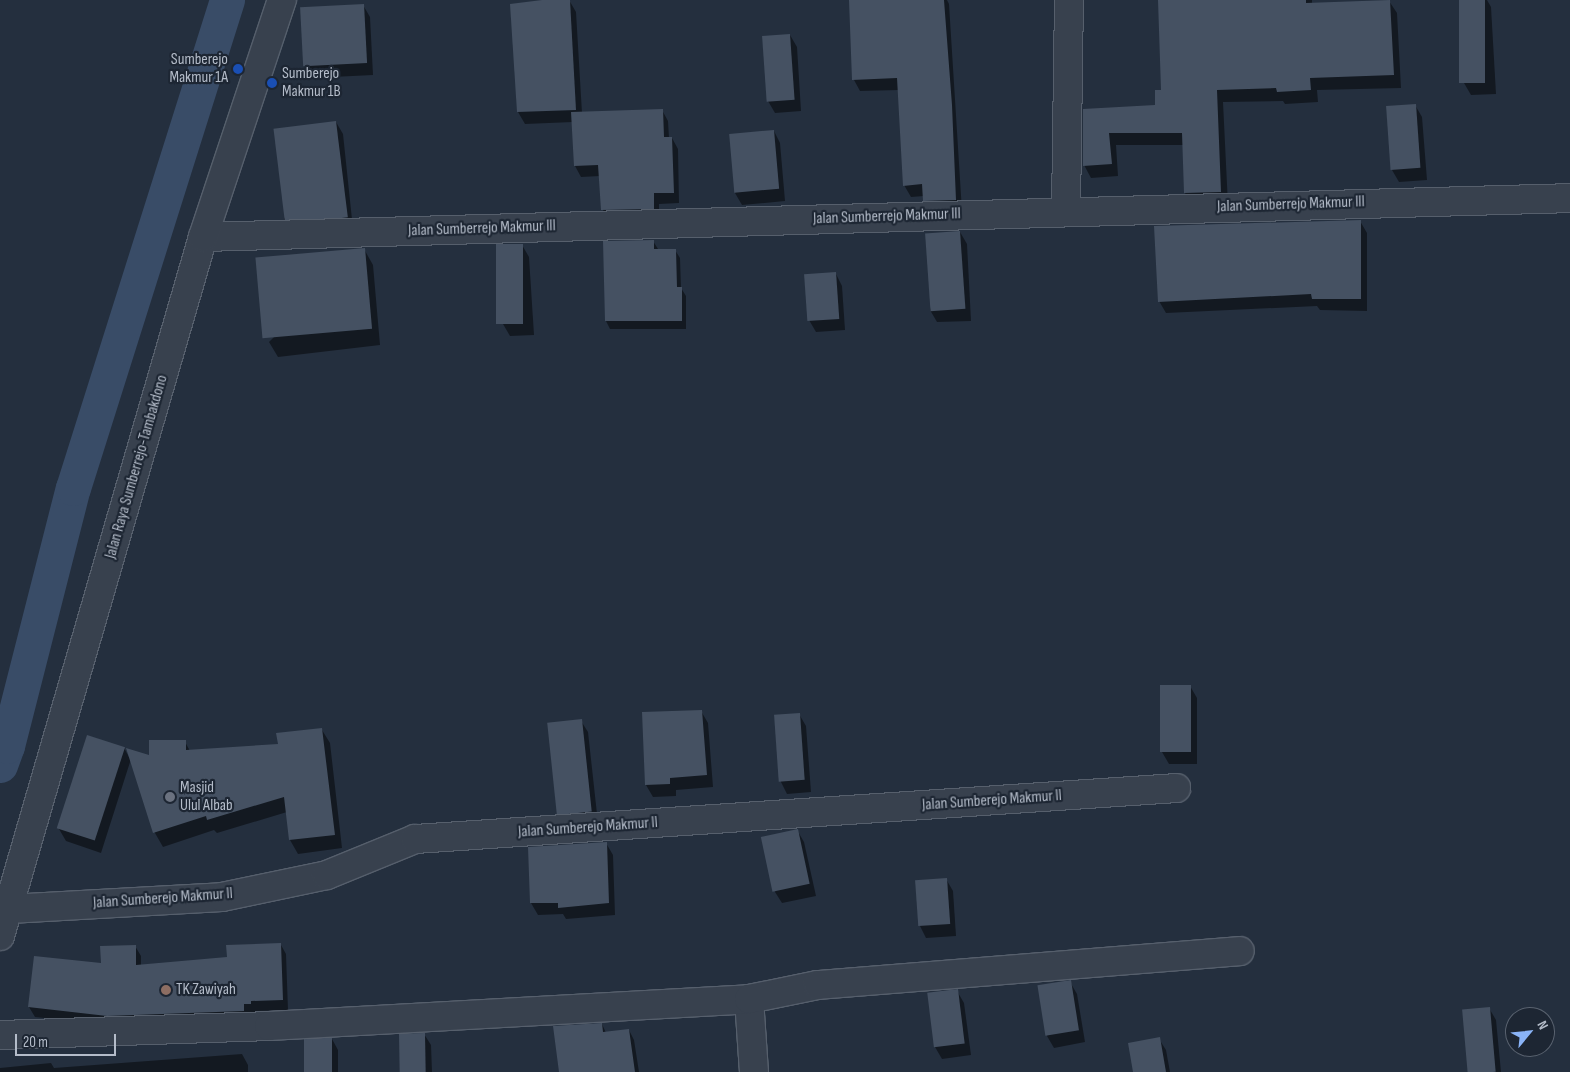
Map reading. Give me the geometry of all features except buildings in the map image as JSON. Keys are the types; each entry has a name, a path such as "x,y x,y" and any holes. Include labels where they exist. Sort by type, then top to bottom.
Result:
{"street":[{"name":"Jalan Raya Sumberrejo-Tambakdono","path":"0,936 203,237 282,0"},
{"path":"1066,212 1069,0"},
{"name":"Jalan Sumberrejo Makmur III","path":"203,237 1570,198"},
{"name":"Jalan Sumberejo Makmur II","path":"9,909 222,897 327,875 415,839 1176,788"},
{"path":"0,1035 269,1026 749,999 818,985 1240,951"},
{"path":"749,999 754,1072"}],"waterway":[{"path":"0,765 7,746 73,488 227,0"}],"place":[{"name":"Sumberejo Makmur 1A","path":"238,69"},
{"name":"Sumberejo Makmur 1B","path":"272,83"},
{"name":"Masjid Ulul Albab","path":"170,797"},
{"name":"TK Zawiyah","path":"166,990"}]}
